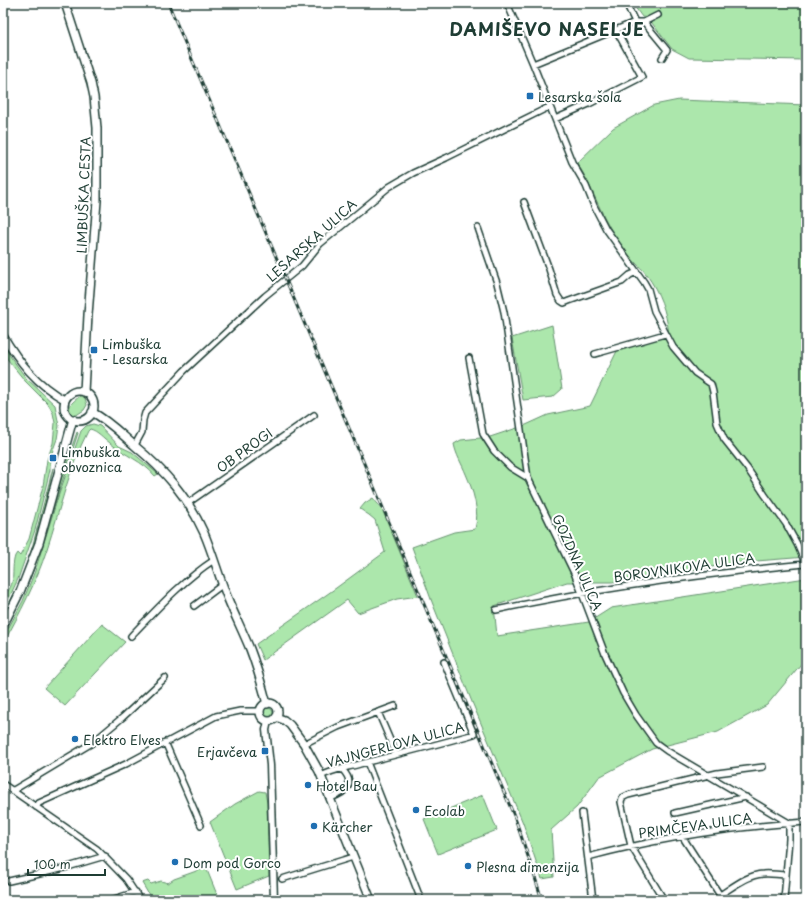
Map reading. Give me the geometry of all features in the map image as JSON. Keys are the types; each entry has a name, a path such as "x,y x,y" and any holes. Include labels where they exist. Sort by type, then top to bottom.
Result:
{"main road":[{"name":"LIMBUŠKA CESTA","path":"65,3 91,83 97,128 97,201 88,315 84,392"},
{"path":"79,391 84,392 87,393 93,400 94,408 92,412 86,419 82,420 70,418 65,411 65,400 71,393 79,391"},
{"path":"92,412 118,430 164,472 188,503 204,533 222,585 254,660 267,704"},
{"path":"3,626 20,592 39,543 73,419"},
{"path":"267,704 273,705 277,709 276,717 271,721 268,721 262,717 260,711 262,707 267,704"},
{"path":"276,717 284,720 290,725 304,744 321,776 371,900"}],"street":[{"path":"507,3 572,162 586,186 600,217 648,289 654,311 673,347 695,373 711,384 717,423 724,439 747,468 764,496 786,524 806,564"},
{"path":"626,3 635,22"},
{"path":"533,64 635,22 644,22 658,15"},
{"path":"644,22 667,50 662,58"},
{"path":"555,119 589,104 642,77 616,30"},
{"name":"LESARSKA ULICA","path":"135,445 142,432 145,413 184,371 265,296 302,266 320,244 389,187 413,173 549,106"},
{"path":"524,202 557,295 564,303 622,282 630,275 637,272"},
{"name":"GOZDNA ULICA","path":"478,228 497,284 504,312 528,478 575,575 615,678 636,715 656,743 789,823"},
{"path":"595,354 665,334"},
{"path":"3,335 20,361 35,379 55,395 65,400"},
{"path":"469,358 483,434 494,451 510,467 528,478"},
{"name":"OB PROGI","path":"188,503 314,415"},
{"path":"131,636 180,587 214,560"},
{"name":"BOROVNIKOVA ULICA","path":"496,610 699,575 806,564"},
{"path":"194,606 222,585"},
{"name":"VAJNGERLOVA ULICA","path":"321,776 335,769 474,734 444,662"},
{"path":"12,791 92,743 123,718 165,678"},
{"path":"304,744 338,727 395,706"},
{"path":"36,807 39,803 126,764 216,716 240,711 260,711"},
{"path":"378,712 396,754"},
{"path":"268,721 266,730 270,765 274,900"},
{"path":"165,742 200,825"},
{"path":"367,762 421,900"},
{"path":"664,900 631,846 621,802 622,798 628,795 707,775 763,767"},
{"path":"331,798 347,789 350,784 348,774 342,768"},
{"path":"3,784 97,849 126,879 140,900"},
{"path":"675,813 746,797"},
{"path":"582,813 593,900"},
{"name":"PRIMČEVA ULICA","path":"588,857 631,846 682,836 806,822"},
{"path":"784,900 789,823"},
{"path":"682,836 722,897 746,879 757,875 786,875"},
{"path":"9,881 61,869 105,856"},
{"path":"282,879 353,857"},
{"path":"111,900 136,892"}],"green space":[{"path":"632,3 806,3 806,60 689,58 672,49 648,18 642,17"},
{"path":"679,100 806,105 806,557 744,562 612,582 567,582 494,606 497,636 589,622 611,608 806,578 806,658 767,705 718,732 652,749 599,777 577,807 551,830 554,877 542,879 523,823 472,702 432,602 412,547 454,532 475,529 477,515 473,494 469,480 456,452 454,444 461,440 490,437 526,425 548,415 590,406 618,349 669,334 659,295 645,272 629,255 615,236 577,163 613,128 654,105"},
{"path":"552,325 562,389 553,397 523,400 512,338"},
{"path":"3,340 10,356 26,378 55,405 59,426 57,439 50,458 50,470 35,530 18,579 3,611 3,596 8,591 12,582 15,556 17,553 20,556 29,539 43,486 47,460 53,443 55,423 53,413 48,404 25,381 8,360 3,350"},
{"path":"81,395 85,398 87,405 84,410 75,416 71,413 70,407 71,404"},
{"path":"93,424 100,426 119,446 132,452 158,474 155,476 140,463 96,431 90,429 88,431 70,474 38,574 3,644 3,638 23,601 35,571 58,497 81,431 86,426"},
{"path":"77,432 78,433 34,569 23,595 3,633 3,630 21,594"},
{"path":"53,468 41,524 33,549 22,580 3,619 3,616 21,579 32,548"},
{"path":"373,498 382,509 418,596 397,599 358,613 347,600 263,660 256,644 385,552 375,520 360,509 365,503"},
{"path":"102,624 125,642 65,706 44,688"},
{"path":"268,708 273,713 268,718 263,713"},
{"path":"259,791 265,792 267,803 269,876 237,889 210,822 235,804"},
{"path":"483,795 497,830 438,854 424,819"},
{"path":"209,862 211,866 207,870 218,897 207,900 152,900 142,883 148,881 151,884 161,881 168,883 174,879 202,869"}],"railway":[{"path":"168,3 515,818 542,900"}],"place":[{"name":"Lesarska šola","path":"530,96"},
{"name":"Limbuška - Lesarska","path":"94,350"},
{"name":"Limbuška obvoznica","path":"53,458"},
{"name":"Elektro Elves","path":"75,739"},
{"name":"Erjavčeva","path":"265,751"},
{"name":"Hotel Bau","path":"308,785"},
{"name":"Ecolab","path":"416,810"},
{"name":"Kärcher","path":"314,826"},
{"name":"Dom pod Gorco","path":"175,862"},
{"name":"Plesna dimenzija","path":"468,866"}],"district":[{"name":"DAMIŠEVO NASELJE","path":"547,29"}]}
